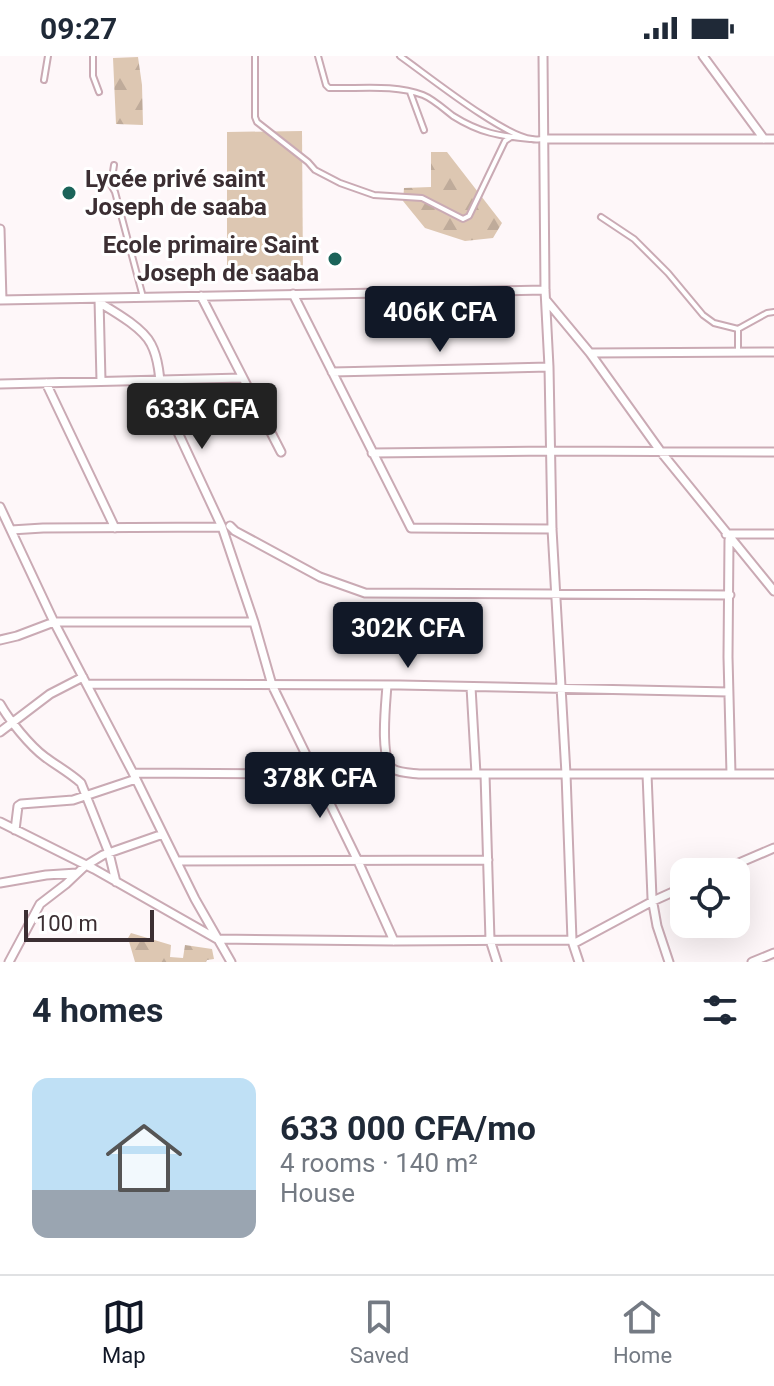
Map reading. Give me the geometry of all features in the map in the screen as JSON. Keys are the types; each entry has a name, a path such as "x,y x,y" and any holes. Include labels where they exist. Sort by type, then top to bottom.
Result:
{"street":[{"path":"543,56 545,290 552,529 572,942 579,959 587,962"},
{"path":"703,56 764,139"},
{"path":"544,139 774,139"},
{"path":"0,229 1,300 100,301 143,297 545,290"},
{"path":"293,294 411,528 552,529"},
{"path":"201,296 281,452"},
{"path":"546,300 590,353 661,452 774,591"},
{"path":"100,301 151,344 161,396 226,527 272,685 394,941"},
{"path":"100,301 101,381"},
{"path":"590,353 774,352"},
{"path":"332,372 549,367"},
{"path":"0,384 242,378"},
{"path":"46,383 115,528"},
{"path":"372,453 774,452"},
{"path":"1,511 54,622 231,962"},
{"path":"11,530 226,527 320,577 365,593 730,595"},
{"path":"728,536 774,534"},
{"path":"728,536 731,774"},
{"path":"0,640 54,622 254,622"},
{"path":"0,732 50,694 85,681 729,692"},
{"path":"387,685 385,739 389,765 397,771 774,774"},
{"path":"471,687 488,860 490,940 497,962"},
{"path":"0,704 5,715 44,756 81,783 109,853 116,882"},
{"path":"15,830 18,806 21,804 73,800 135,776 314,774"},
{"path":"647,774 653,901 657,926 669,962"},
{"path":"0,822 82,869 116,882 217,939 572,942 670,893"},
{"path":"9,962 40,904 82,869 97,857 163,834"},
{"path":"750,858 774,848"},
{"path":"177,861 488,860"},
{"path":"0,883 82,869"},
{"path":"752,962 774,953"}],"lane":[{"path":"44,80 48,56"},
{"path":"93,56 93,76 99,92"},
{"path":"255,56 257,122 315,170 369,193 422,198 466,218 505,141 511,137"},
{"path":"318,56 329,88 395,89 427,96 473,128 498,136 544,139"},
{"path":"400,56 489,118 530,139"},
{"path":"409,56 410,63"},
{"path":"410,92 424,130"},
{"path":"114,165 111,185 143,297"},
{"path":"601,217 634,239 703,315 714,323 738,329 774,312"},
{"path":"738,329 738,352"}],"green space":[{"path":"138,57 143,125 116,124 113,58"},
{"path":"302,131 303,274 227,274 227,132"},
{"path":"431,152 447,152 502,223 493,238 465,241 425,228 403,201 404,188 431,187"},
{"path":"131,933 171,945 170,957 183,958 185,945 212,949 214,959 206,962 135,962 128,938"}],"place":[{"name":"Lycée privé saint Joseph de saaba","path":"69,193"},
{"name":"Ecole primaire Saint Joseph de saaba","path":"335,259"}]}
